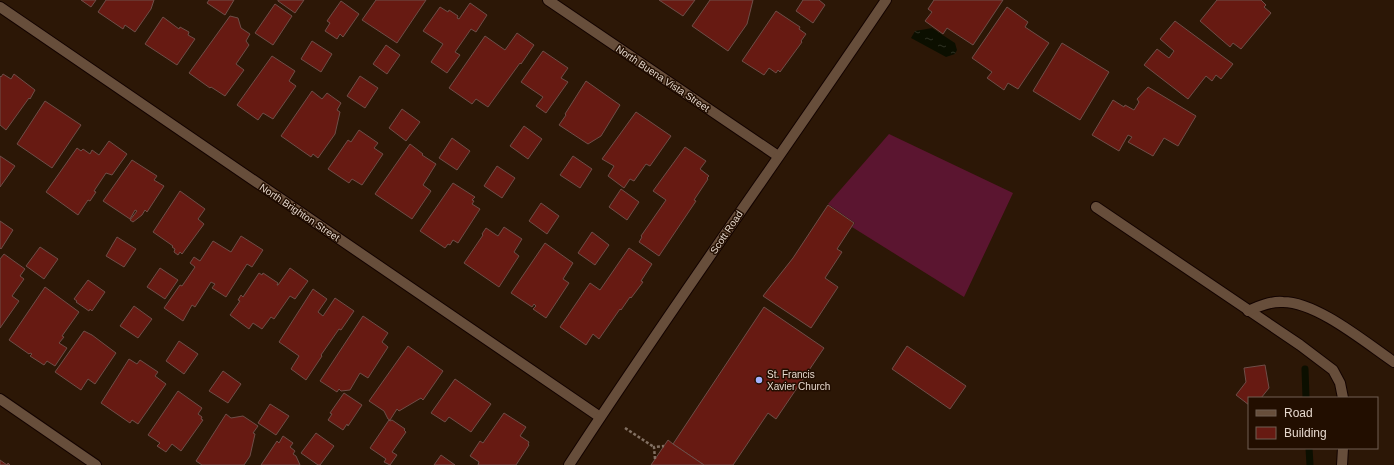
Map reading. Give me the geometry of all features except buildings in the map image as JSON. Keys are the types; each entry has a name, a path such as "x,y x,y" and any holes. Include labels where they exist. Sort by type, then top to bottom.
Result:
{"street":[{"name":"North Buena Vista Street","path":"548,0 778,156"},
{"name":"Scott Road","path":"569,465 600,417 886,0"},
{"name":"North Brighton Street","path":"0,7 600,417"},
{"path":"1096,207 1300,345 1333,370 1340,383 1343,397"},
{"path":"1248,311 1263,304 1284,302 1307,307 1329,318 1394,362"},
{"path":"0,399 96,465"},
{"path":"1342,465 1343,449"}],"path":[{"path":"625,428 654,447 664,446"},
{"path":"654,447 655,459"}],"shaded area":[{"path":"889,134 1013,193 964,297 852,227 855,223 828,204"}],"water":[{"path":"932,28 955,43 957,50 955,54 946,57 911,38 915,31"}],"waterway":[{"path":"1305,369 1306,397"},
{"path":"1309,449 1310,465"}],"place":[{"name":"St. Francis Xavier Church","path":"759,380"}]}
